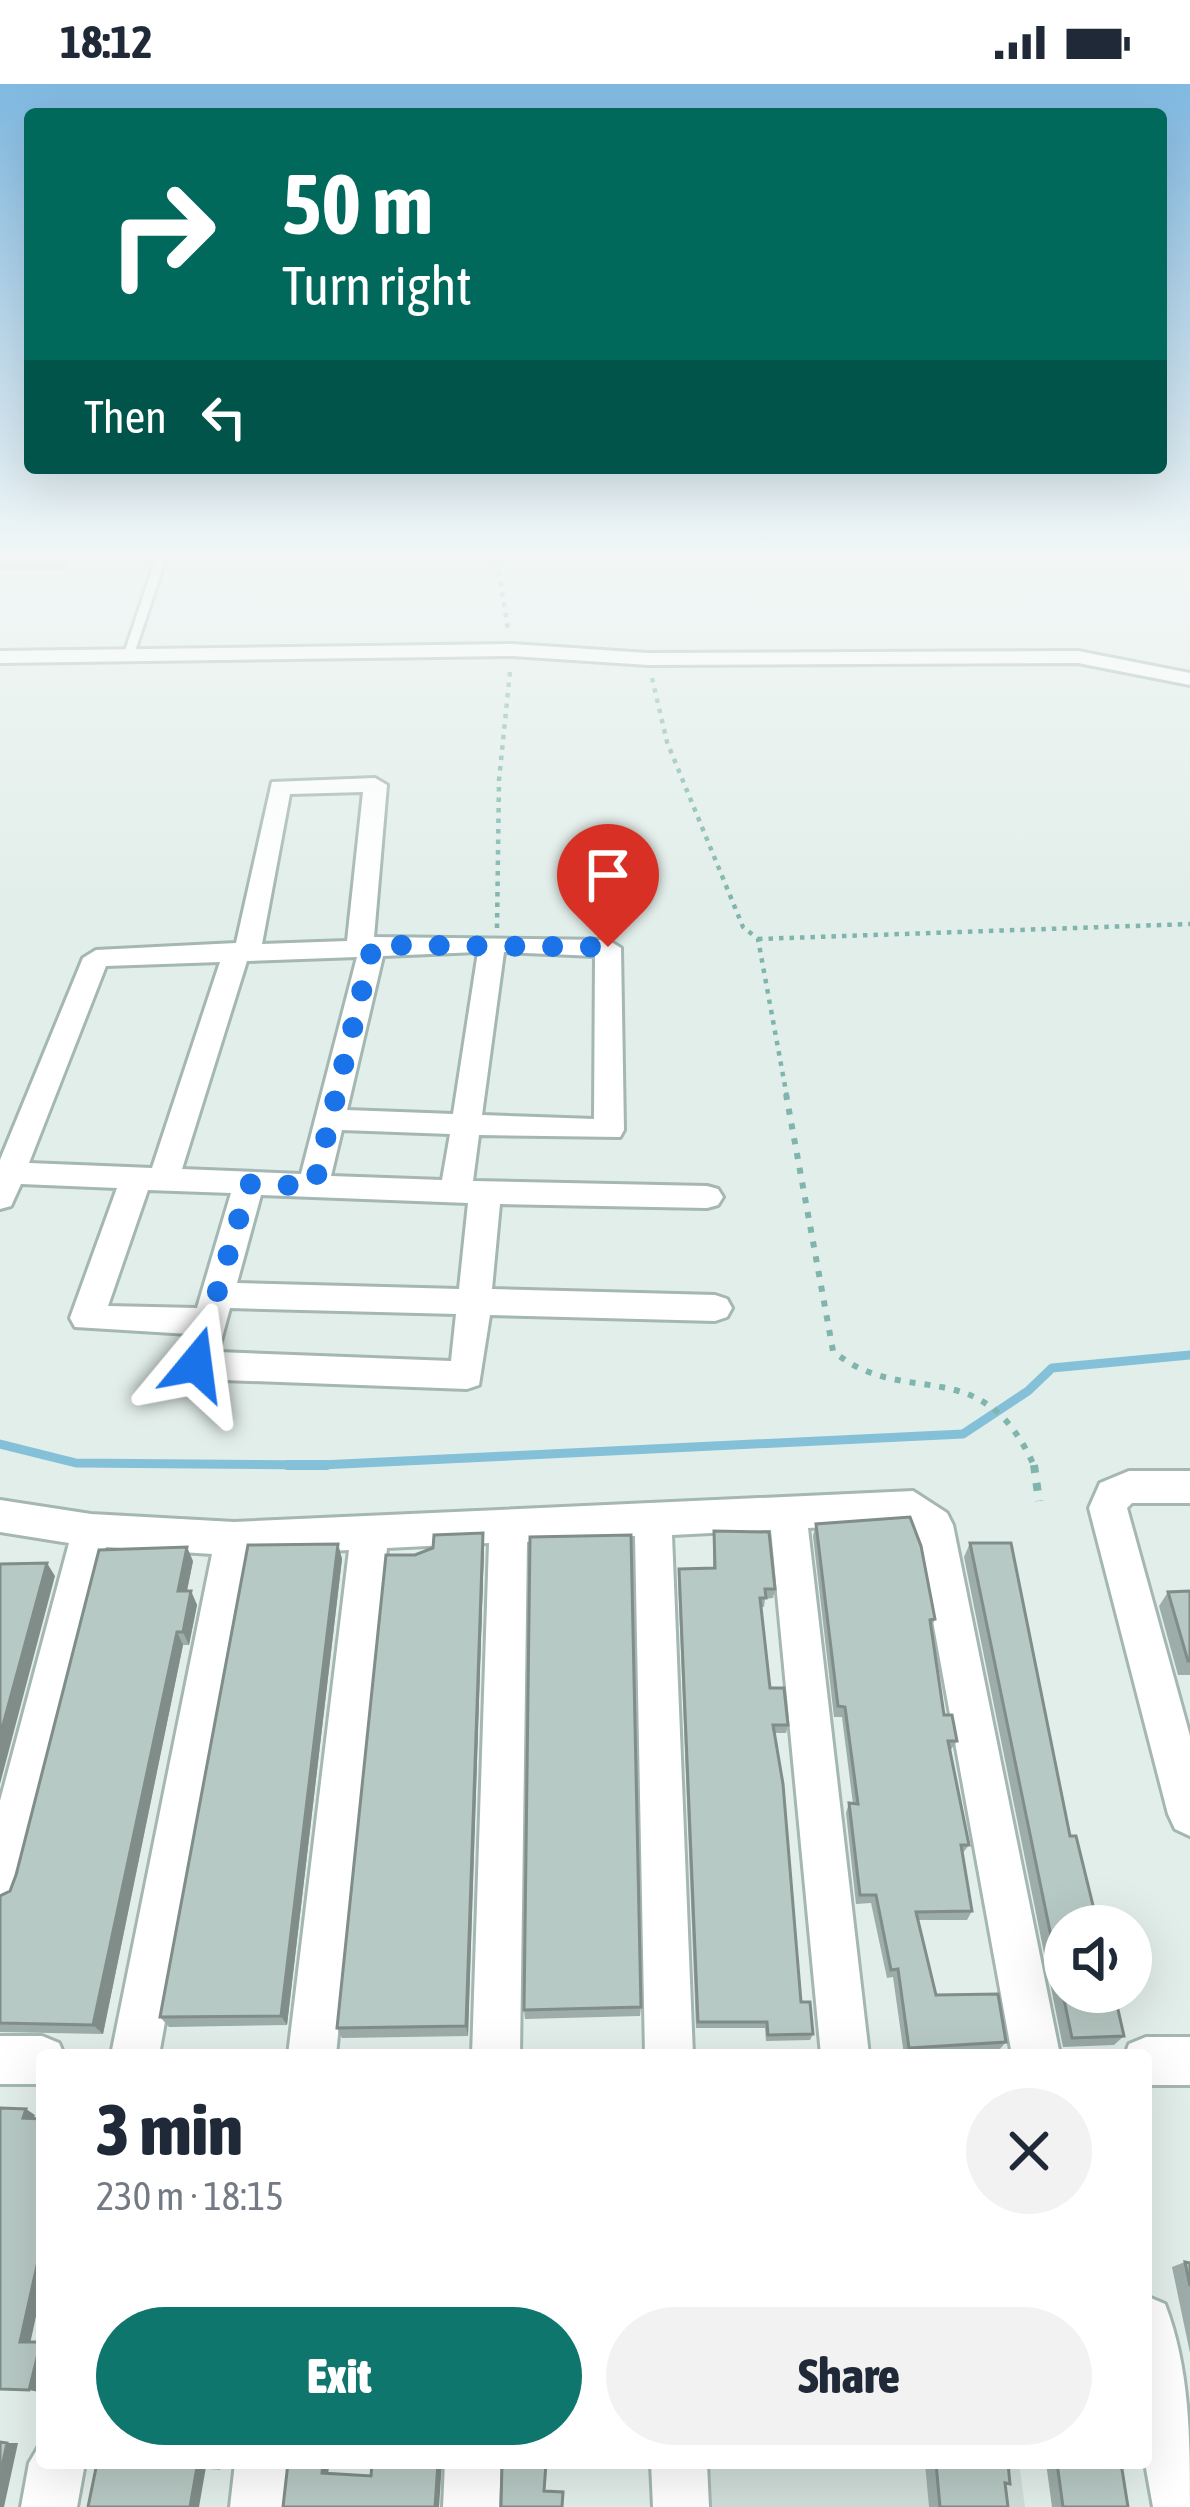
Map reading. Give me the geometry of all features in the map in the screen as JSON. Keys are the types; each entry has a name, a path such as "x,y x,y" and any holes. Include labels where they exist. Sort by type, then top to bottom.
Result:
{"street":[{"path":"314,1186 366,945 375,785 280,787 242,951 87,1318 213,1308 476,1301 715,1308"},
{"path":"249,1184 196,1364 467,1375 476,1301 466,1127 495,936"},
{"path":"330,1119 609,1130 608,947 495,936 96,958 6,1186 149,1179 706,1197"},
{"path":"1190,1487 1129,1487 1113,1494 1108,1508 1174,1703 1190,1814"},
{"path":"0,1516 92,1530 234,1539 913,1507 934,1525 1035,2049"},
{"path":"788,1512 844,2049"},
{"path":"653,1519 669,2049"},
{"path":"496,2049 508,1527"},
{"path":"0,1884 92,1530"},
{"path":"313,2049 370,1534"},
{"path":"136,2049 234,1539"},
{"path":"0,2060 36,2060"},
{"path":"1152,2061 1190,2061"},
{"path":"1152,2345 1180,2442 1180,2507"},
{"path":"49,2507 56,2469"},
{"path":"258,2507 262,2469"},
{"path":"471,2507 473,2469"},
{"path":"679,2469 681,2507"}],"path":[{"path":"495,936 499,780 510,674"},
{"path":"651,674 667,742 743,927 758,940 833,1351 848,1366 892,1382 965,1390 988,1405 1037,1466 1039,1501"},
{"path":"758,940 1190,924"}],"shaded area":[{"path":"702,2469 1020,2469 1025,2507 704,2507"}],"building":[{"path":"910,1517 921,1546 935,1619 930,1620 944,1715 952,1715 957,1741 948,1741 969,1845 961,1845 972,1911 916,1912 936,1995 998,1994 1006,2042 909,2048 898,1969 891,1970 876,1895 860,1895 849,1803 858,1804 845,1707 838,1706 816,1524"},
{"path":"714,1531 769,1532 775,1589 765,1589 766,1598 760,1598 770,1688 784,1688 788,1725 773,1725 783,1784 801,2002 810,2002 813,2034 768,2035 767,2022 698,2022 679,1569 715,1568"},
{"path":"483,1533 466,2026 337,2028 386,1555 415,1555 433,1548 434,1535"},
{"path":"631,1535 641,2007 524,2010 530,1537"},
{"path":"970,1543 1011,1543 1070,1836 1076,1836 1093,1905 1045,1905"},
{"path":"338,1544 281,2016 160,2017 248,1545"},
{"path":"187,1547 178,1591 191,1591 183,1632 177,1632 93,2025 0,2023 0,1896 10,1891 16,1875 99,1550"},
{"path":"47,1563 0,1736 0,1564"},
{"path":"1190,1591 1190,1661 1188,1661 1168,1592"},
{"path":"1067,2013 1119,2013 1124,2036 1072,2038"},
{"path":"0,2108 26,2109 23,2118 36,2119 36,2270 20,2342 36,2342 36,2362 29,2390 0,2389"},
{"path":"0,2442 7,2443 0,2476"},
{"path":"96,2469 197,2469 190,2507 88,2507"},
{"path":"287,2469 371,2476 372,2469 438,2469 435,2507 283,2507"},
{"path":"502,2469 546,2469 544,2491 563,2492 562,2507 501,2507"},
{"path":"937,2469 1009,2469 1008,2507 940,2507"},
{"path":"1058,2469 1122,2469 1128,2507 1063,2507"}],"waterway":[{"path":"321,1465 963,1434 1028,1391 1052,1368 1190,1355"},
{"path":"0,1444 76,1463 321,1465"},
{"path":"287,1465 321,1465"},
{"path":"321,1465 327,1465"}],"route":[{"path":"196,1364 249,1184 314,1186 373,945 608,947"}]}
